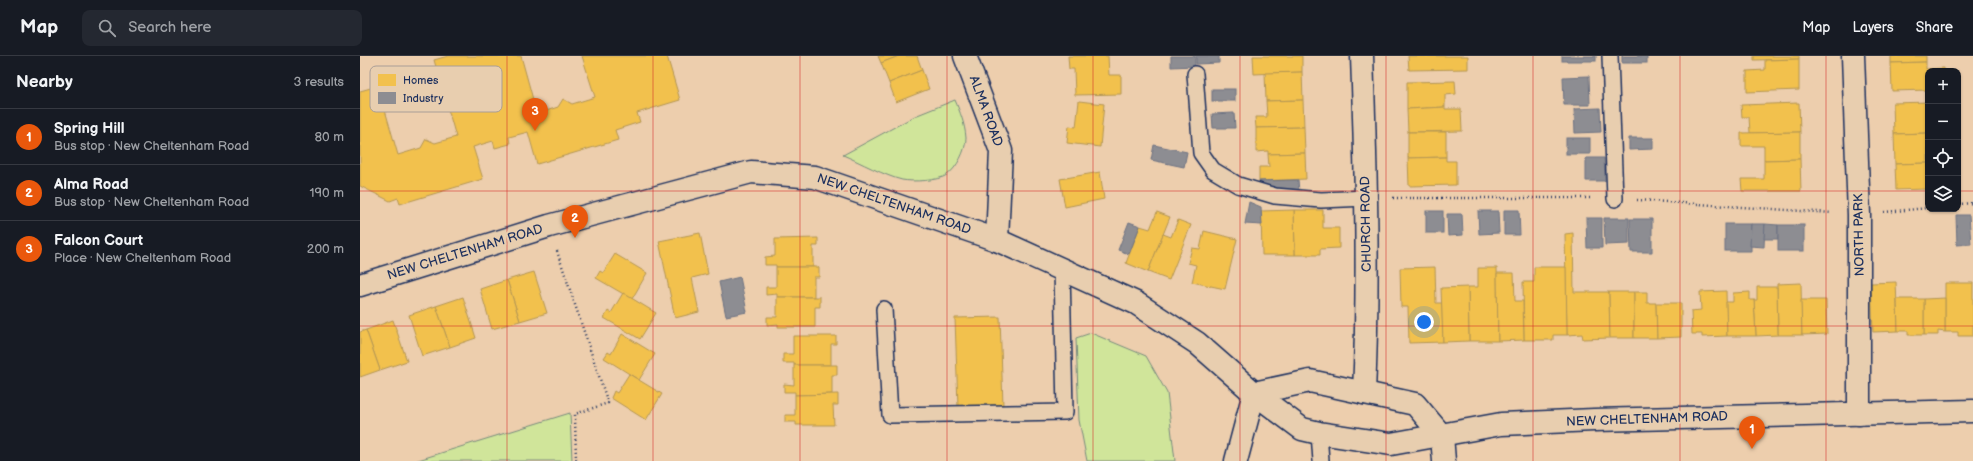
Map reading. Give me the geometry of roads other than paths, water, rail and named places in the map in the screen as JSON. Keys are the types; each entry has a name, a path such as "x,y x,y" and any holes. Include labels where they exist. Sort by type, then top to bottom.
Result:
{"street":[{"name":"ALMA ROAD","path":"966,56 1001,151 997,240"},
{"name":"CHURCH ROAD","path":"1362,56 1367,198 1367,328 1364,393"},
{"name":"NORTH PARK","path":"1853,56 1860,215 1859,414"},
{"name":"NEW CHELTENHAM ROAD","path":"360,285 549,226 751,172 815,176 997,240 1142,307 1197,343 1254,393 1302,429 1319,433 1391,444 1442,436 1501,424 1973,411"},
{"path":"1236,461 1254,393 1310,381 1415,404 1442,436 1444,461"}],"lane":[{"path":"1610,56 1615,198"},
{"path":"1195,74 1201,153 1213,170 1238,185 1275,196 1321,200 1367,198"},
{"path":"884,309 890,415 1065,412 1062,270"},
{"path":"1319,433 1321,461"}],"place":[{"name":"Falcon Court","path":"535,131"},
{"name":"Alma Road","path":"575,238"},
{"name":"Spring Hill","path":"1752,449"}]}
